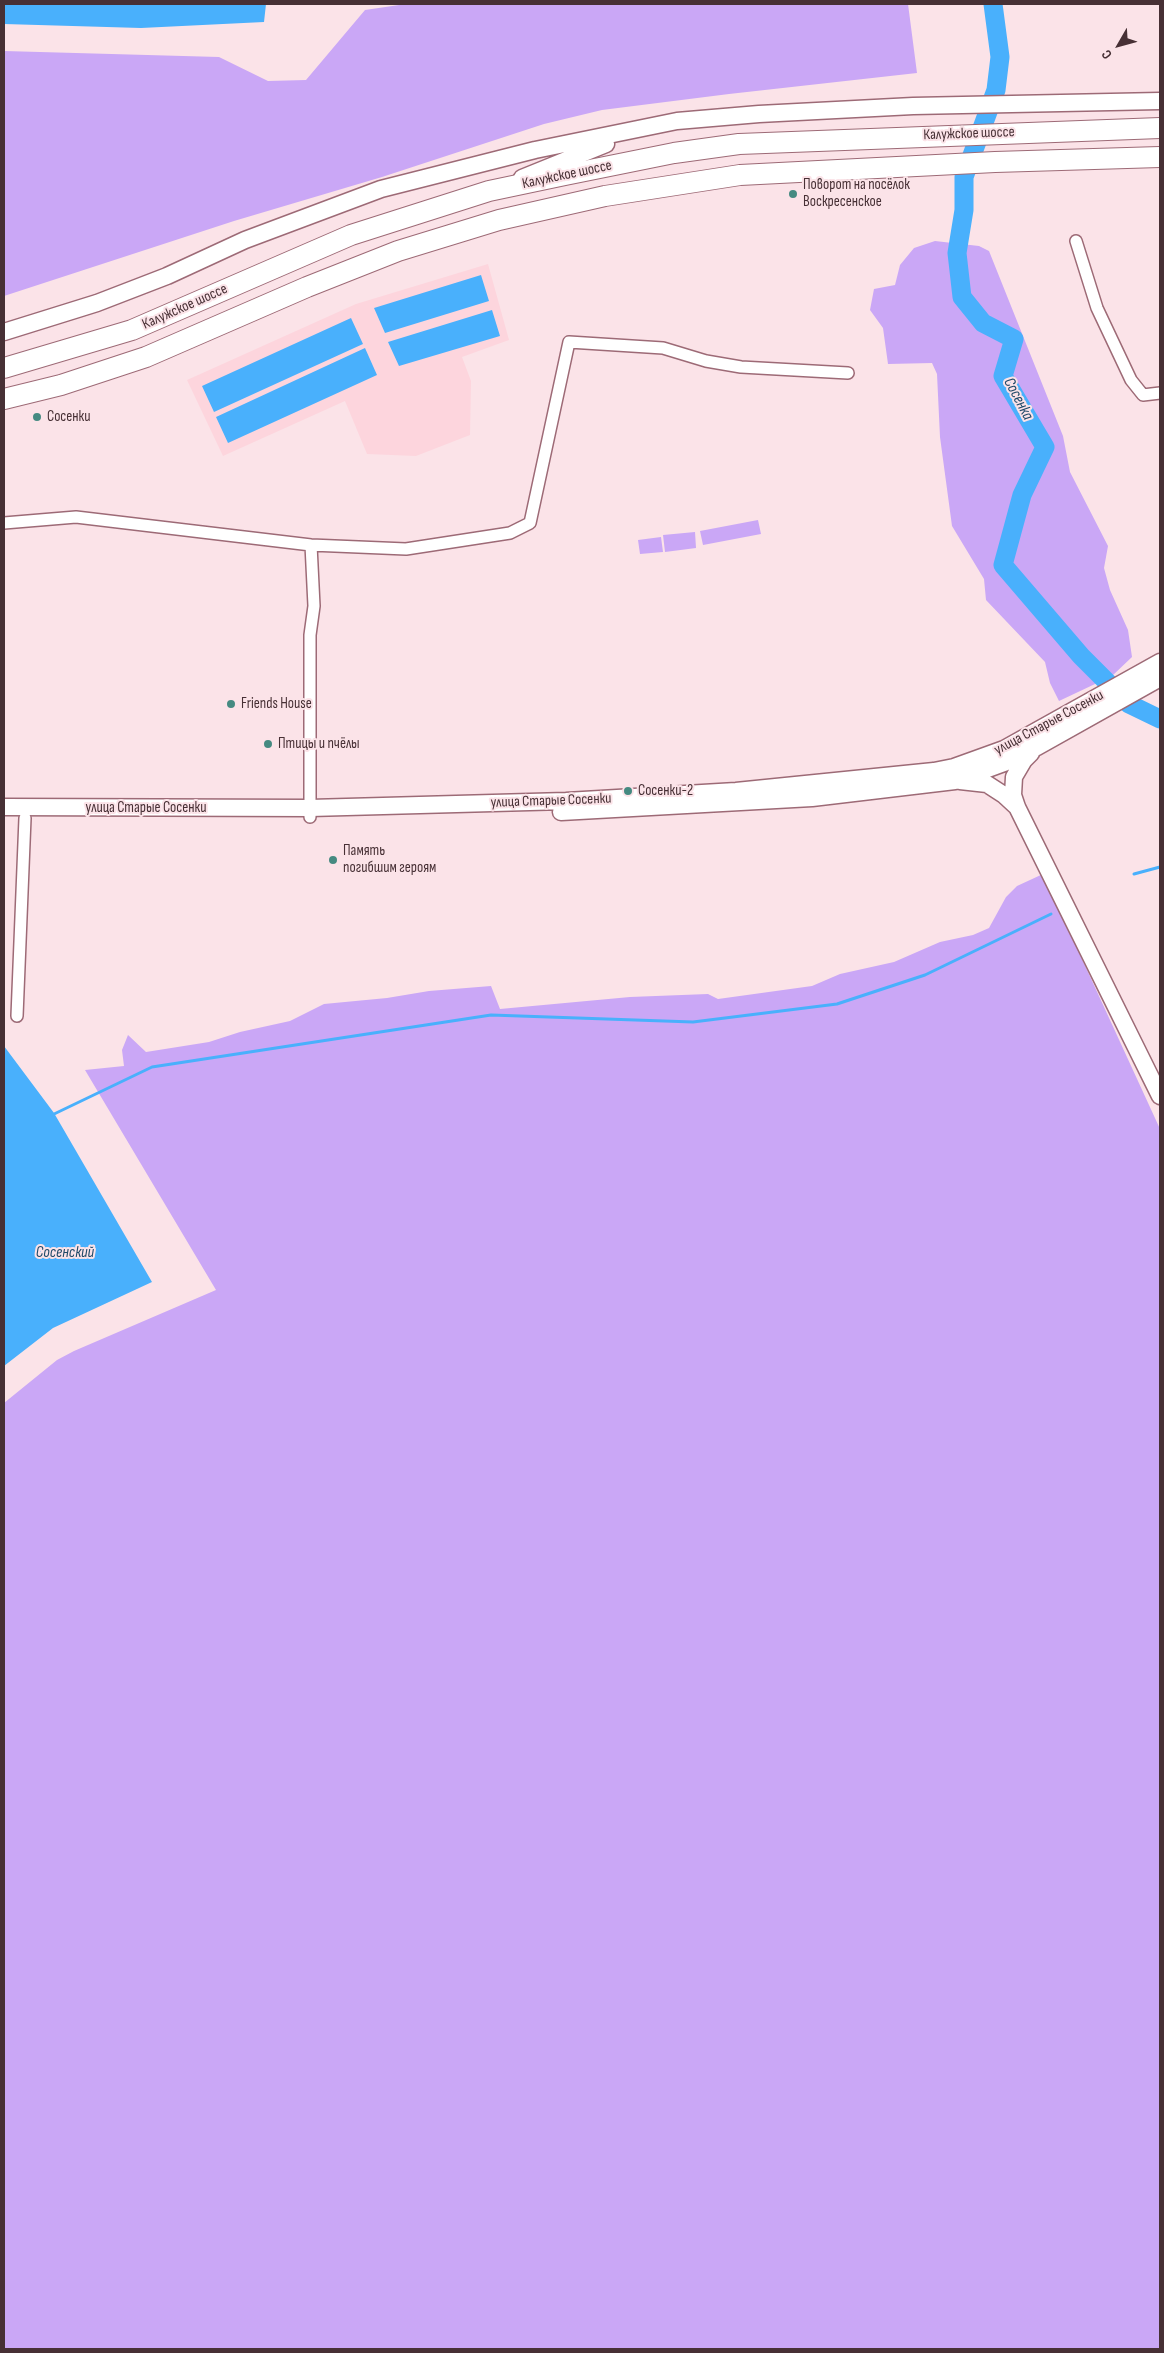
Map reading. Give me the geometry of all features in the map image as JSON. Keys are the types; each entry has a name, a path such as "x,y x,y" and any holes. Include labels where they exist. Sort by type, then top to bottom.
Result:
{"highway":[{"name":"Калужское шоссе","path":"4,368 132,330 351,235 489,191 674,153 739,144 1160,128"},
{"name":"Калужское шоссе","path":"4,399 61,384 146,357 307,287 398,251 499,220 605,196 740,175 995,162 1160,157"}],"main road":[{"path":"4,332 96,303 167,276 245,240 381,189 535,150 677,121 759,114 913,106 1160,101"},
{"path":"489,191 650,127"},
{"name":"улица Старые Сосенки","path":"4,807 310,812 539,813 812,798 955,781 1004,763 1037,747 1160,662"},
{"name":"улица Старые Сосенки","path":"4,818 310,812 647,797 736,791 934,771 954,767 1004,749 1160,678"},
{"path":"1037,747 1024,760 1014,776 1013,795 1017,807 1160,1096"},
{"path":"955,781 988,784 1017,807"}],"street":[{"path":"1076,241 1097,308 1131,380 1143,395 1160,393"},
{"path":"4,523 76,517 311,545 406,549 510,533 530,523 569,342 663,348 706,361 741,367 848,373"},
{"path":"310,812 310,635 314,606 311,545"},
{"path":"17,1016 25,818"}],"shaded area":[{"path":"406,4 908,4 917,73 602,110 544,124 382,177 234,221 4,296 4,51 219,57 268,81 306,80 365,10"},
{"path":"935,241 979,246 989,251 1063,436 1070,472 1108,546 1104,568 1110,590 1128,630 1132,657 1112,676 1059,701 1050,683 1045,662 986,600 984,579 952,526 940,437 937,374 932,363 888,364 883,328 870,310 874,289 895,285 900,265 914,248"},
{"path":"488,264 509,340 462,357 471,381 470,435 416,456 367,454 345,401 223,456 187,380 356,304"},
{"path":"758,520 761,534 703,545 700,531"},
{"path":"695,532 696,548 665,552 663,535"},
{"path":"661,537 663,552 640,554 638,540"},
{"path":"1043,874 1160,1129 1160,2349 4,2349 4,1403 57,1360 216,1290 85,1070 124,1066 122,1050 128,1035 146,1052 209,1042 240,1032 290,1021 324,1004 387,998 429,991 491,986 500,1009 630,997 708,994 718,999 812,986 840,974 894,962 940,942 973,935 989,928 1006,897 1017,886"}],"water":[{"path":"4,4 266,4 264,22 141,28 4,24"},
{"path":"481,275 489,301 385,333 374,308"},
{"path":"492,310 500,336 399,366 388,342"},
{"path":"351,318 363,344 214,412 202,386"},
{"path":"365,348 377,375 228,443 216,417"},
{"name":"Сосенский","path":"4,1046 54,1113 152,1282 53,1328 4,1366"}],"waterway":[{"name":"Сосенка","path":"993,4 1000,57 996,90 964,177 964,210 957,253 962,297 983,323 1014,339 1003,376 1045,447 1022,495 1003,565 1081,656 1129,704 1160,719"},
{"path":"1134,874 1160,867"},
{"path":"52,1115 152,1067 491,1015 693,1022 837,1004 925,975 1051,914"}],"place":[{"name":"Поворот на посёлок Воскресенское","path":"793,194"},
{"name":"Сосенки","path":"37,417"},
{"name":"Friends House","path":"231,704"},
{"name":"Птицы и пчёлы","path":"268,744"},
{"name":"Сосенки-2","path":"628,791"},
{"name":"Память погибшим героям","path":"333,860"}]}
